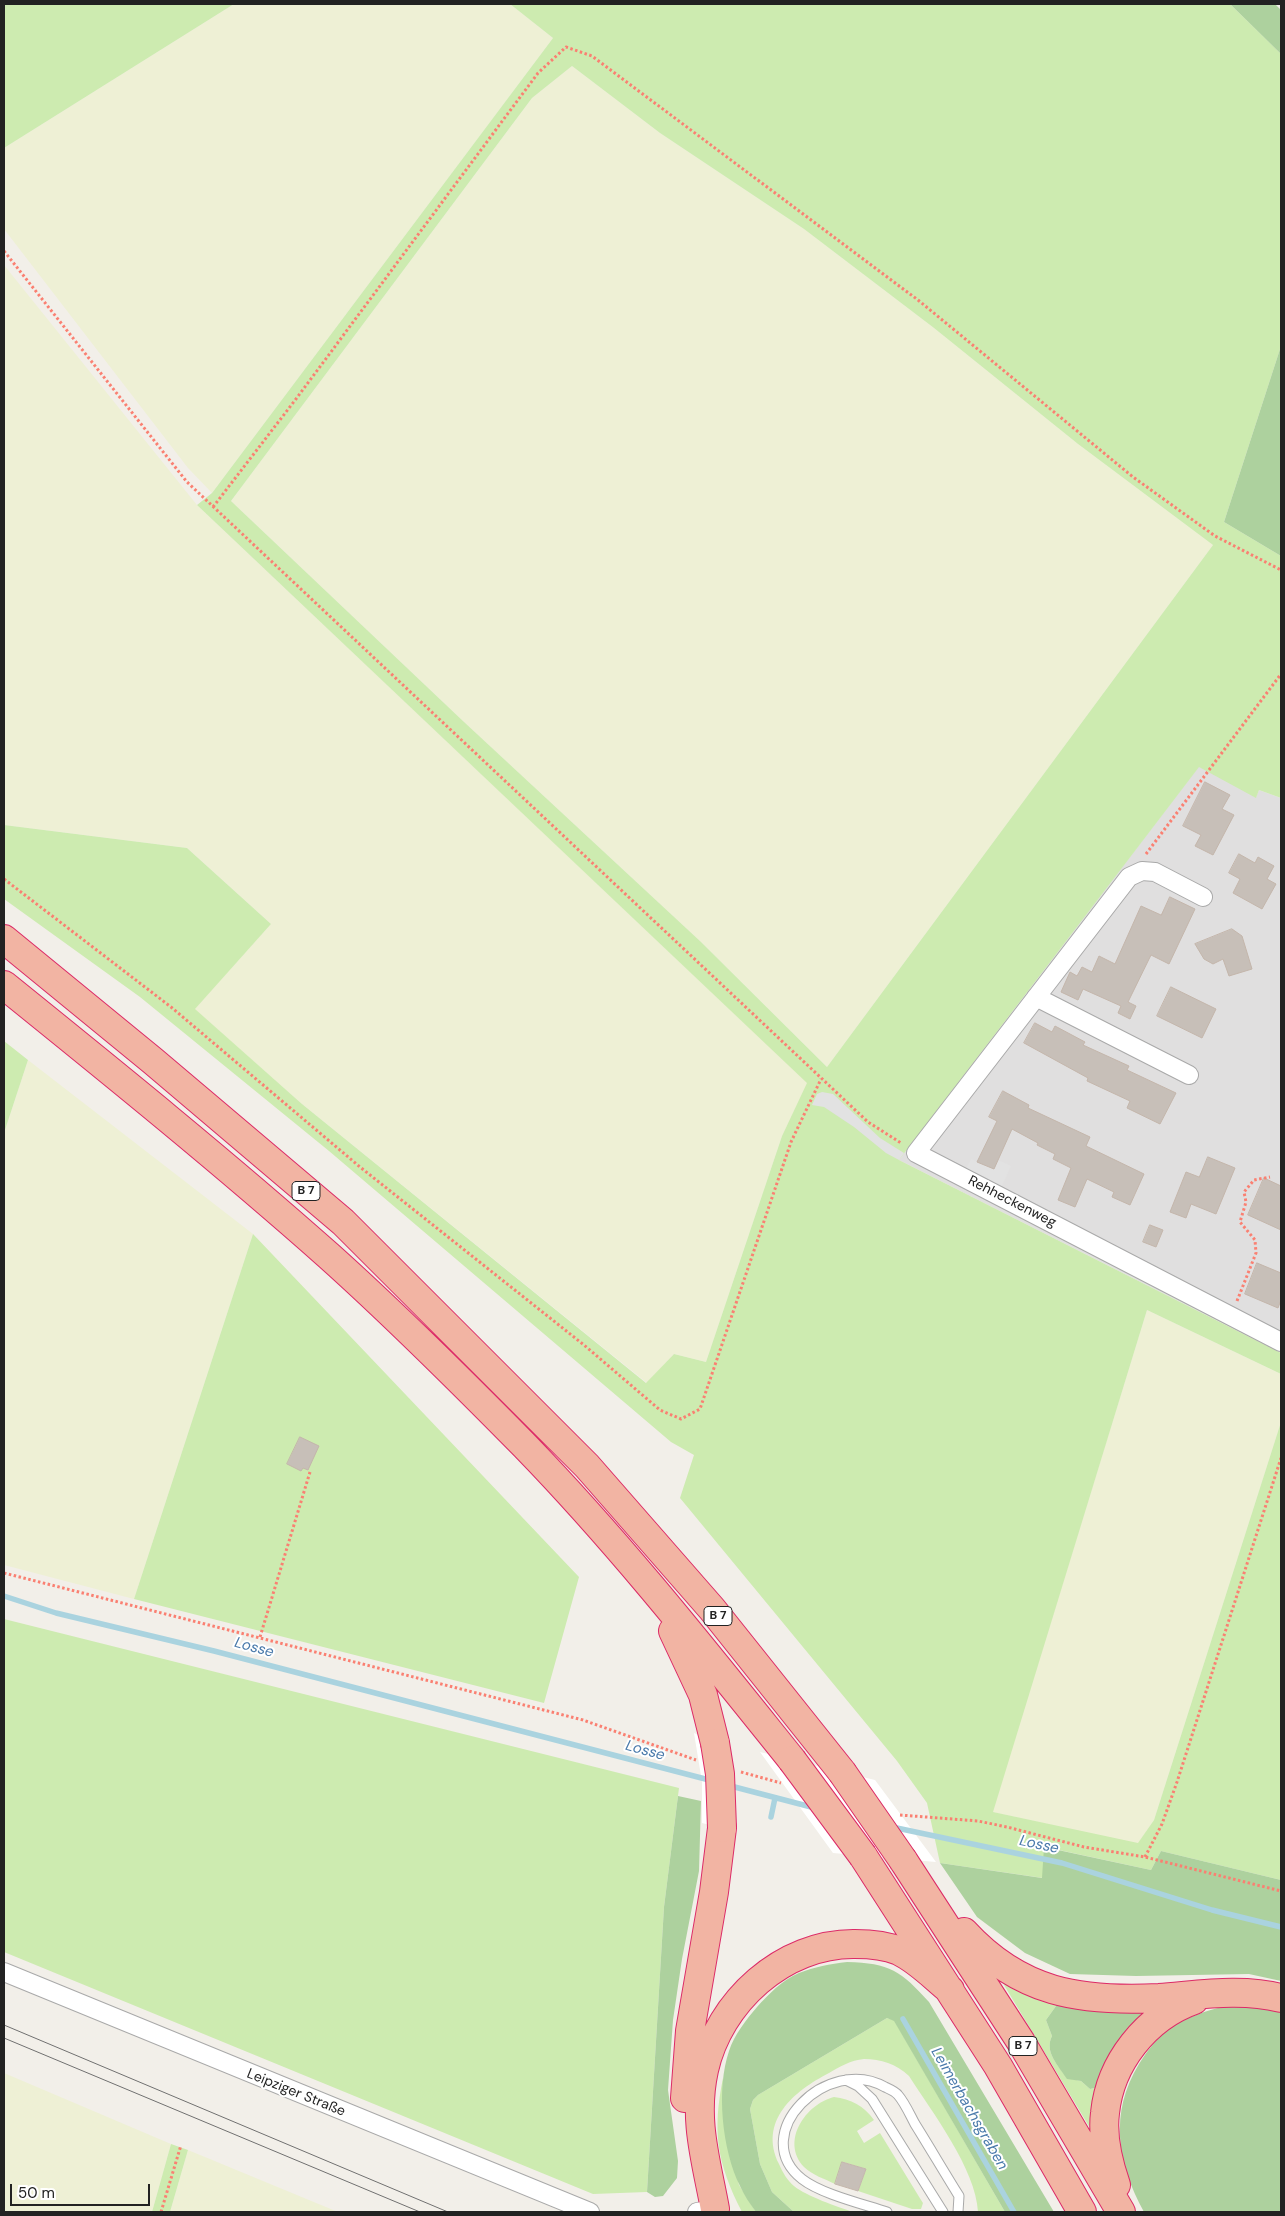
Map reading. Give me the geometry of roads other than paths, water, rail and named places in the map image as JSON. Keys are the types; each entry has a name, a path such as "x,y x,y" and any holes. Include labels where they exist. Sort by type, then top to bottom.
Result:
{"highway":[{"name":"B 7","path":"4,939 343,1222 593,1473 712,1608 842,1772 919,1883 1020,2042 1121,2212"},
{"name":"B 7","path":"4,984 173,1122 330,1257 430,1351 520,1442 647,1580 792,1760 862,1856 998,2066 1082,2212"},
{"path":"647,1580 696,1678 703,1696 715,1743 720,1774 722,1828 714,1892 690,2031 685,2077 686,2120 692,2155 707,2211"},
{"path":"919,1883 984,1953 1018,1976 1043,1987 1068,1994 1106,1998 1158,1998 1258,1993 1281,1998"},
{"path":"707,2211 699,2105 703,2076 708,2056 719,2032 735,2006 756,1982 779,1964 812,1950 835,1945 868,1944 888,1948 908,1956 950,1990"},
{"path":"1125,2212 1110,2167 1105,2138 1106,2105 1118,2069 1136,2041 1159,2018 1184,2004 1221,1994"}],"street":[{"path":"1189,1075 1036,998 1129,877 1142,871 1154,872 1203,898"},
{"name":"Rehheckenweg","path":"1036,998 916,1153 1281,1342"},
{"name":"Leipziger Straße","path":"4,1972 590,2212"}],"lane":[{"path":"887,2212 822,2189 802,2178 789,2163 785,2152 786,2127 790,2115 806,2098 827,2084 844,2079 862,2078 880,2084 897,2094 959,2196 958,2212"},
{"path":"844,2079 858,2086 872,2099 943,2212"}],"waterway":[{"name":"Losse","path":"4,1596 56,1613 214,1651 713,1781"},
{"name":"Losse","path":"727,1785 815,1808"},
{"name":"Leimerbachsgraben","path":"771,1817 775,1798"},
{"name":"Losse","path":"892,1827 1062,1863 1212,1910 1281,1927"},
{"name":"Leimerbachsgraben","path":"903,2019 1014,2212"}],"tram line":[{"path":"4,2025 448,2212"},
{"path":"4,2038 420,2212"}]}
